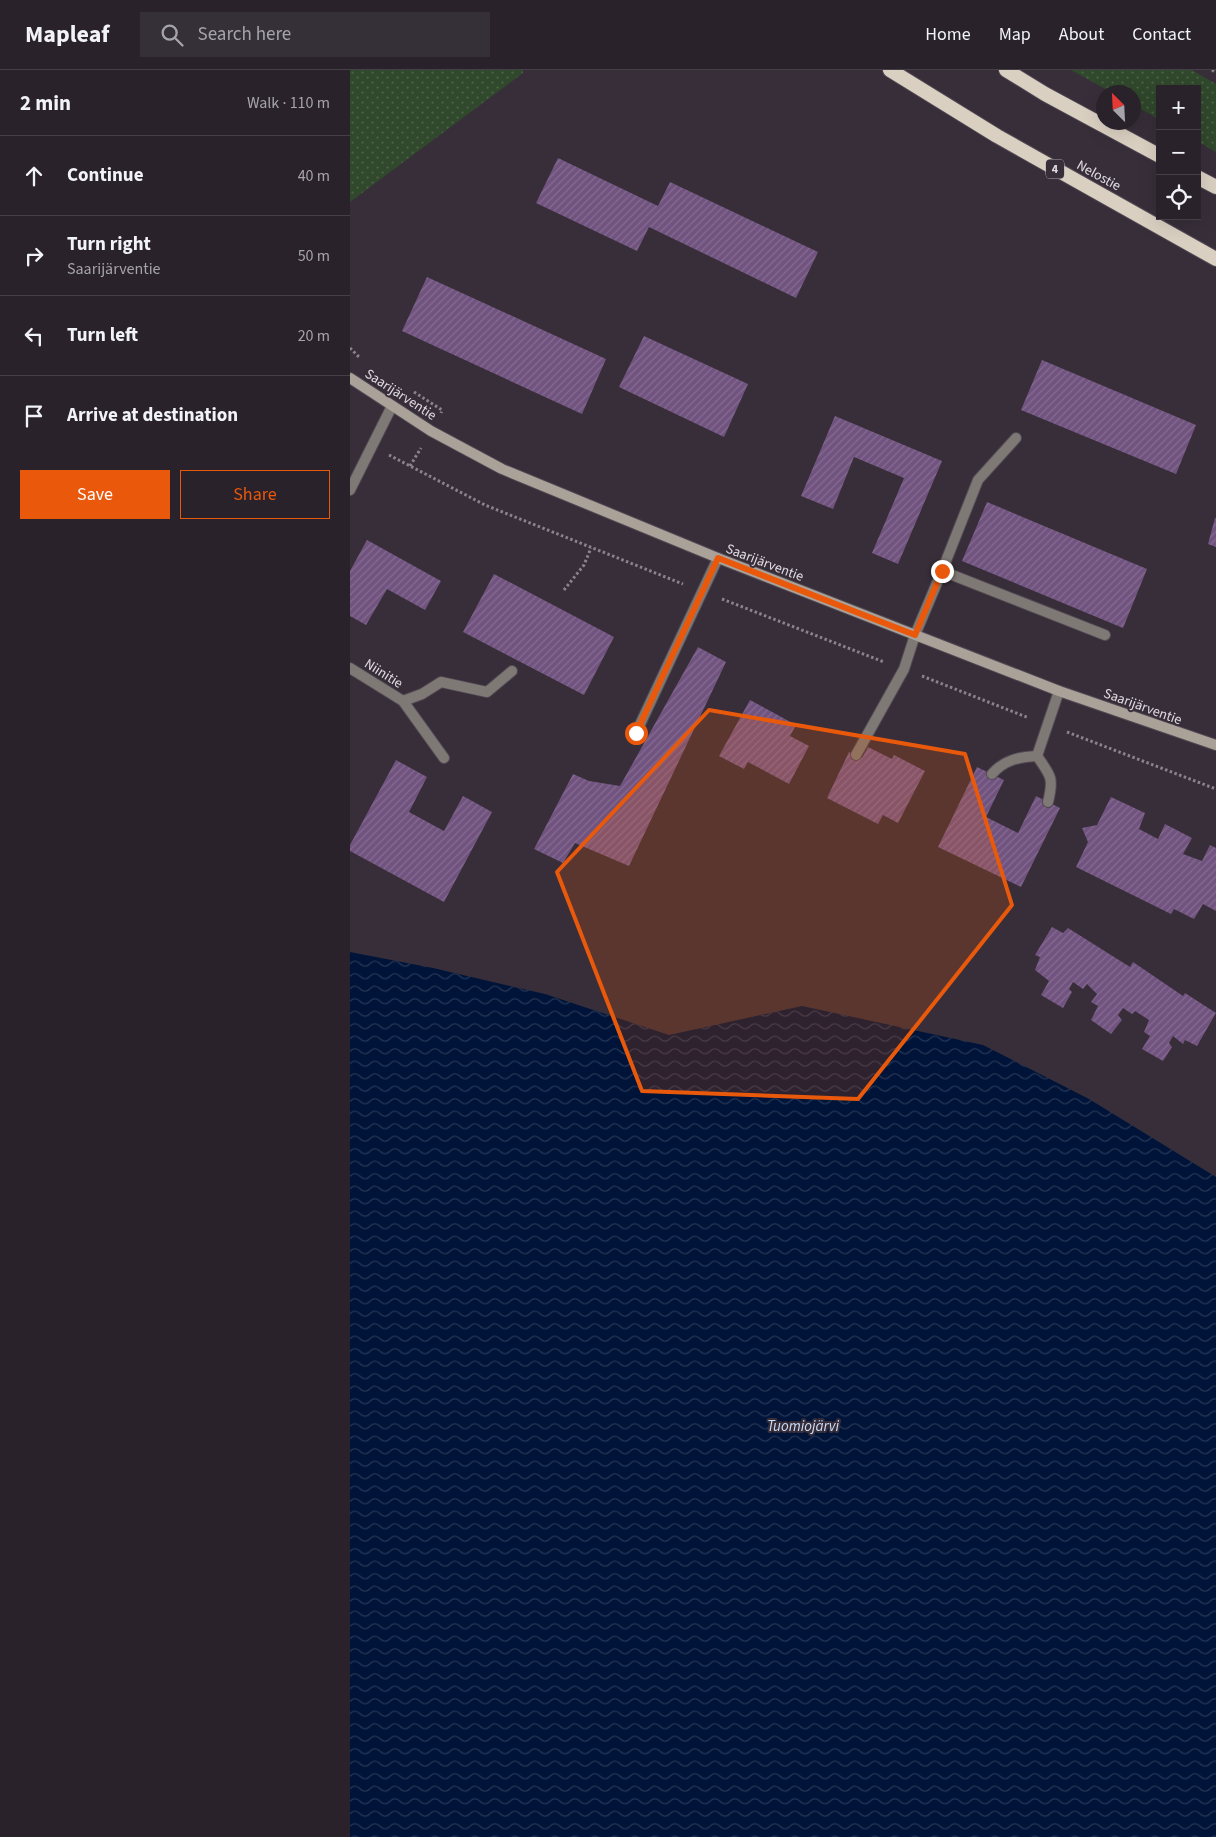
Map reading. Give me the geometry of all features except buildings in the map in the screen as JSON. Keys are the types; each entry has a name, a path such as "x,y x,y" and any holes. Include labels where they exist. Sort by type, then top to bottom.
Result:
{"highway":[{"name":"Nelostie","path":"890,70 997,136 1216,259"},
{"path":"1006,70 1045,94 1156,154"},
{"path":"1201,179 1216,187"}],"main road":[{"name":"Saarijärventie","path":"350,378 431,431 502,469 718,558 1059,691 1216,746"}],"street":[{"path":"350,490 392,406"},
{"path":"856,755 904,669 915,635 978,480 1016,438"},
{"path":"636,733 718,558"},
{"path":"942,571 1105,635"},
{"name":"Niinitie","path":"351,670 403,701"},
{"path":"444,758 403,701 422,694 440,682 487,692 512,671"},
{"path":"1037,756 1059,691"},
{"path":"992,774 1000,765 1019,757 1037,756"},
{"path":"1037,756 1048,771 1052,786 1048,802"}],"path":[{"path":"1212,70 1216,72"},
{"path":"372,446 485,505 703,592 1216,789"},
{"path":"564,590 584,565 591,548"}],"highlighted area":[{"path":"709,710 965,754 1012,905 858,1099 642,1091 557,872"}],"green space":[{"path":"350,70 523,70 523,73 350,202"},
{"path":"1071,70 1192,70 1216,84 1216,152 1201,143 1201,85 1156,85 1156,118 1141,109 1141,85 1098,85"}],"water":[{"name":"Tuomiojärvi","path":"350,952 433,968 545,994 669,1035 802,1006 983,1045 1089,1099 1216,1177 1216,1837 350,1837"}],"route":[{"path":"636,733 718,558 915,635 942,571"}]}
